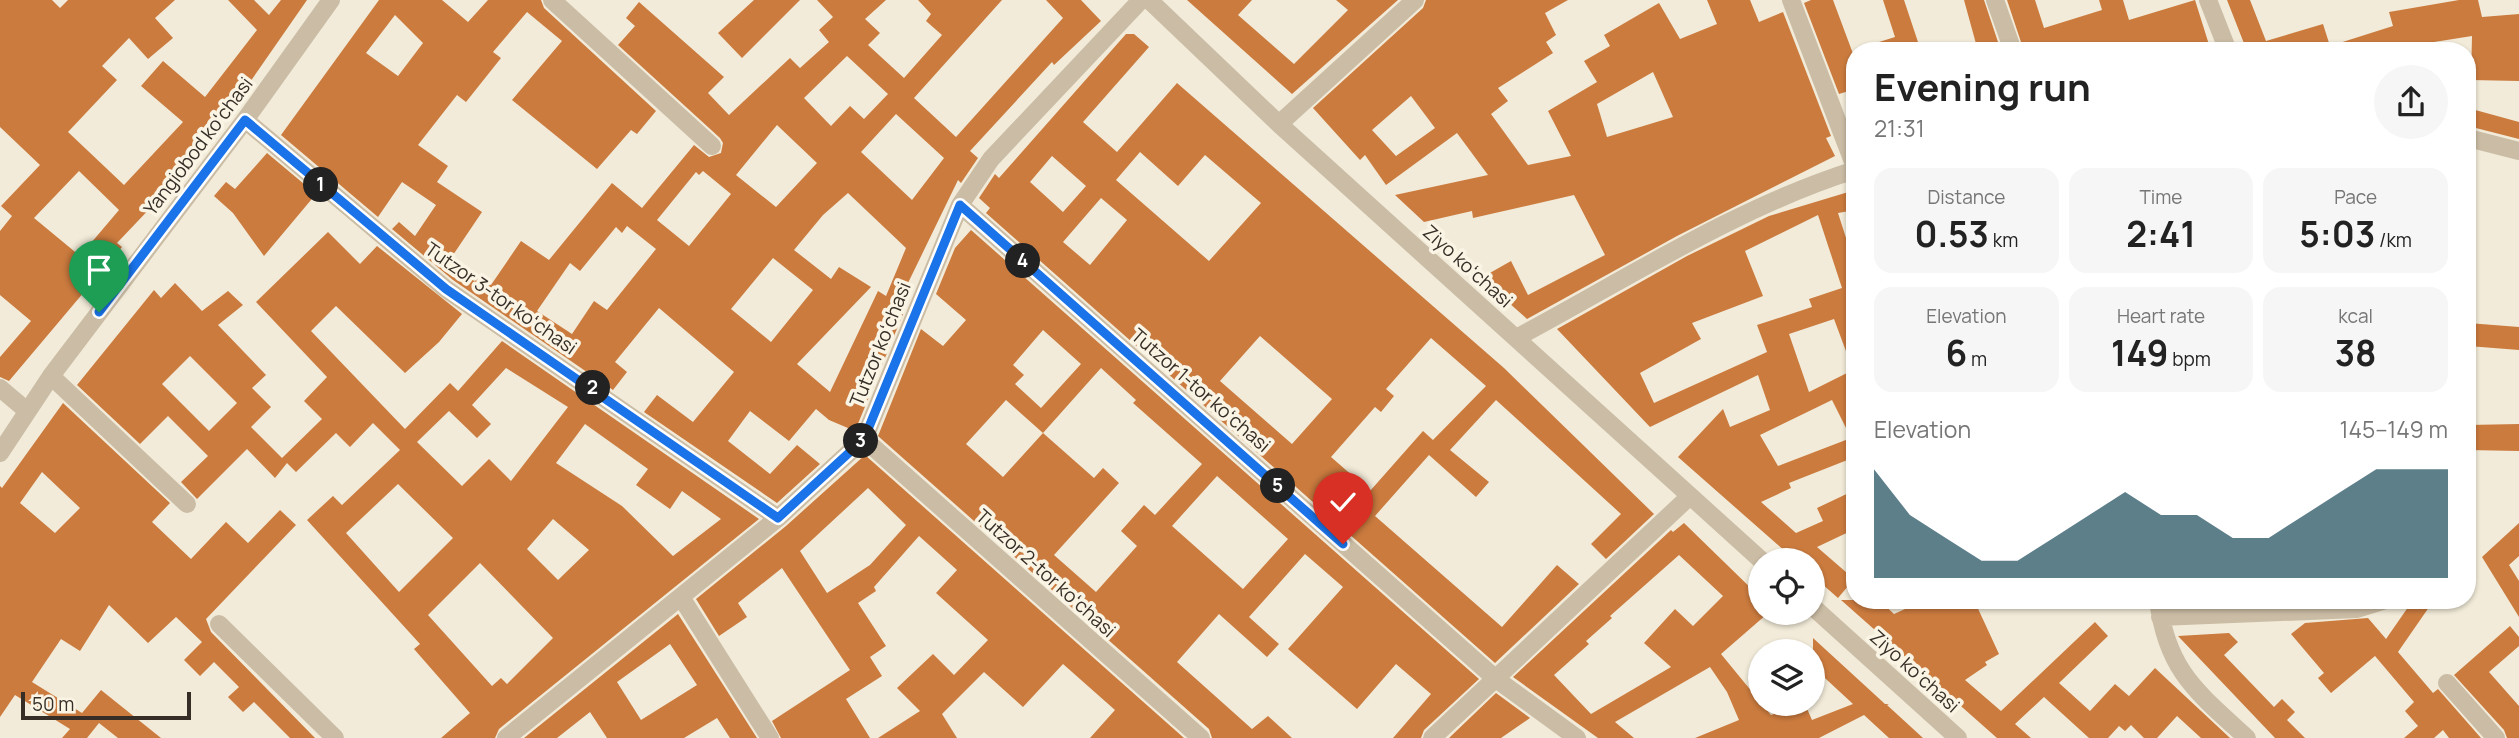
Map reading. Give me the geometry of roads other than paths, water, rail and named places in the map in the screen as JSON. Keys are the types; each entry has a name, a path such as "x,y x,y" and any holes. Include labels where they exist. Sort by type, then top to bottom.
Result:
{"street":[{"name":"Yangiobod koʻchasi","path":"0,453 26,410 245,120 331,0"},
{"path":"552,0 712,146"},
{"name":"Tutzor koʻchasi","path":"506,738 778,518 864,439 960,205 991,159 1141,0"},
{"name":"Ziyo koʻchasi","path":"1149,0 1279,124 1748,548"},
{"path":"1279,124 1415,0"},
{"path":"1791,0 1846,144"},
{"path":"1995,0 2010,42"},
{"path":"2208,0 2224,42"},
{"name":"Tutzor 3-tor koʻchasi","path":"245,120 446,289 778,518"},
{"path":"2476,140 2519,151"},
{"path":"1517,338 1748,214 1846,171"},
{"name":"Tutzor 1-tor koʻchasi","path":"960,205 1496,679 1577,738"},
{"path":"51,376 187,504"},
{"path":"0,388 26,410"},
{"name":"Tutzor 2-tor koʻchasi","path":"864,439 1201,738"},
{"path":"1432,738 1690,496"},
{"path":"681,597 771,738"},
{"path":"2247,738 2194,689 2173,661 2159,609 2357,609"},
{"name":"Ziyo koʻchasi","path":"1825,618 1958,738"},
{"path":"219,624 335,738"},
{"path":"2447,683 2496,738"}]}
